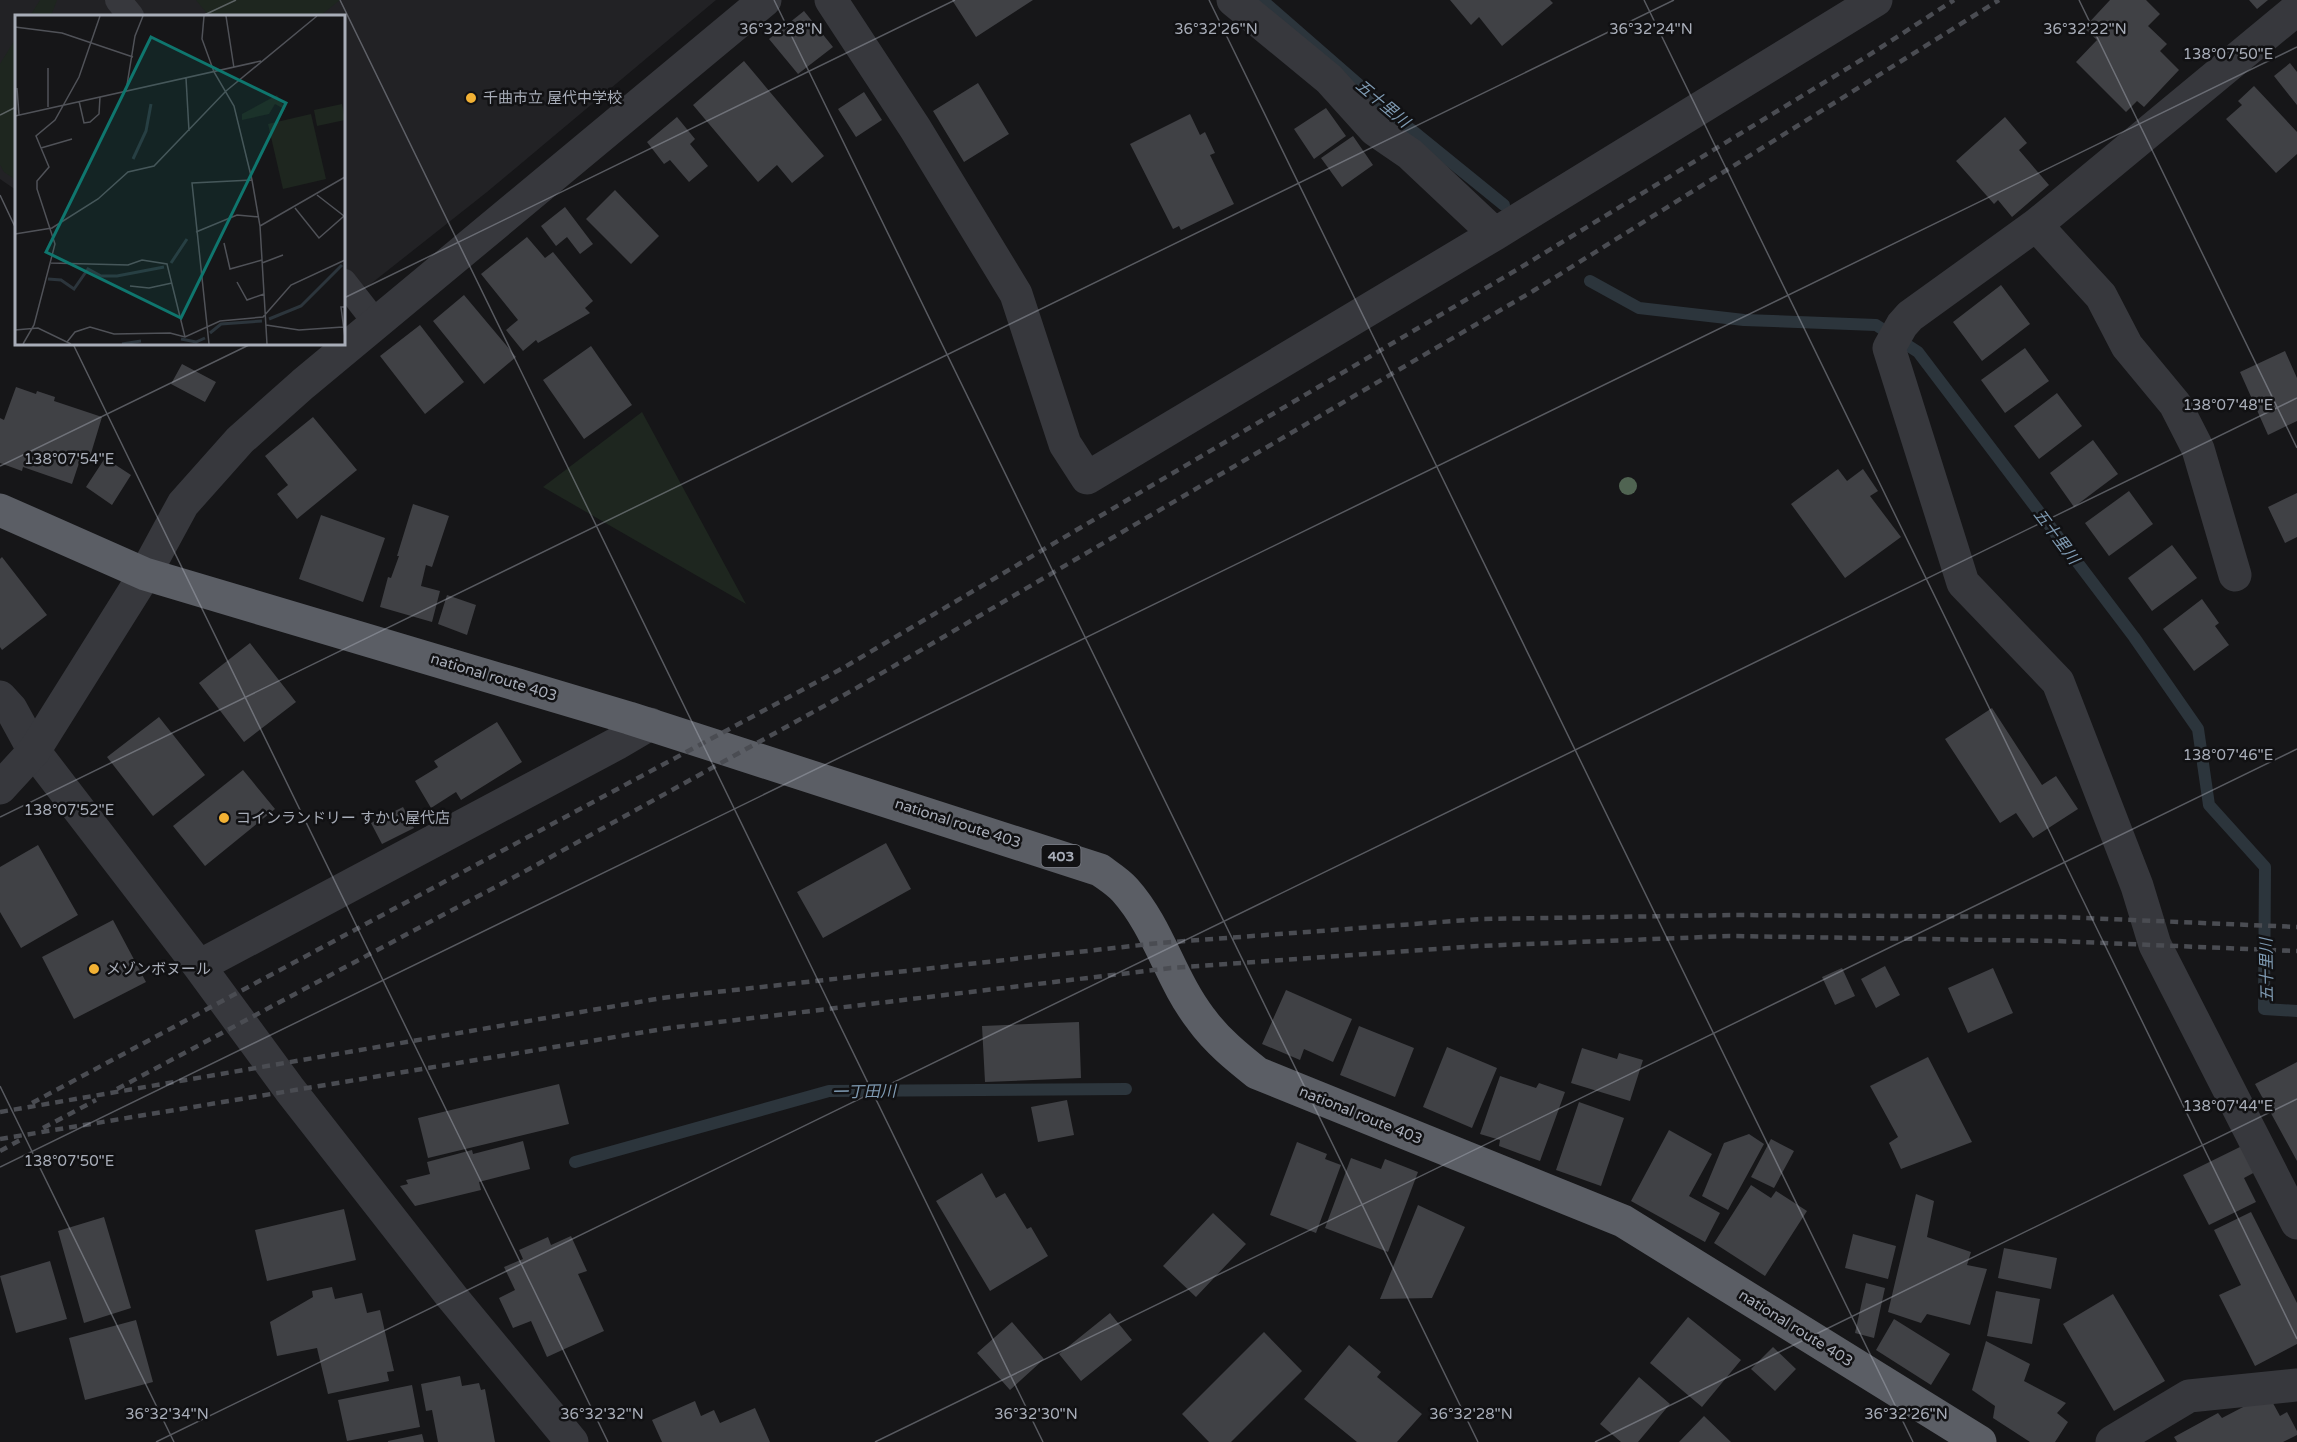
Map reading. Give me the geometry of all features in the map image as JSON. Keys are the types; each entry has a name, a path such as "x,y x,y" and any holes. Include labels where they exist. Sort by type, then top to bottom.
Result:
{"highway":[{"name":"national route 403","path":"0,510 145,574 650,724 1100,870 1124,888 1153,929 1171,968 1200,1018 1225,1047 1257,1073 1623,1221 1980,1442"}],"street":[{"path":"0,788 34,751 145,574 183,504 240,440 376,323 765,0"},
{"path":"831,0 915,128 1016,294 1065,444 1087,478 1495,234 1876,0"},
{"path":"1233,0 1329,79 1375,130 1410,154 1495,234"},
{"path":"2297,9 2036,225 1910,316 1895,337 1963,583 2058,682 2137,886 2155,945 2297,1223"},
{"path":"2036,225 2101,296 2127,346 2175,404 2198,449 2235,575"},
{"path":"0,697 11,709 34,751 199,966 290,1090 564,1440"},
{"path":"199,966 650,724"},
{"path":"2112,1442 2189,1396 2297,1385"}],"lane":[{"path":"118,0 130,15"},
{"path":"345,283 376,323"}],"shaded area":[{"name":"千曲市立 屋代中学校","path":"0,0 716,0 487,192 345,304 345,15 15,15 15,189 0,179"},
{"path":"40,0 57,0 51,15 31,15"},
{"path":"196,0 340,0 321,15 208,15"},
{"path":"15,40 15,179 4,172 0,165 0,64"},
{"path":"642,412 746,604 543,487"}],"building":[{"path":"952,0 1033,0 976,37"},
{"path":"1450,0 1550,0 1553,3 1502,46 1479,17 1471,25"},
{"path":"2110,0 2146,0 2160,14 2148,26 2167,44 2160,51 2179,70 2144,107 2137,101 2126,112 2076,62 2097,40 2084,28"},
{"path":"2249,0 2268,0 2257,9"},
{"path":"804,11 833,47 798,74 769,39"},
{"path":"744,61 824,156 792,183 777,165 758,182 693,105"},
{"path":"2290,63 2297,72 2297,105 2274,76"},
{"path":"978,83 1009,134 964,162 933,111"},
{"path":"2254,86 2297,132 2297,154 2276,173 2226,119 2242,105 2238,101"},
{"path":"864,92 882,120 856,137 838,109"},
{"path":"1326,108 1346,136 1314,159 1294,129"},
{"path":"1190,114 1200,135 1205,132 1215,153 1210,155 1234,204 1181,230 1179,226 1173,229 1130,144"},
{"path":"677,117 695,139 690,144 708,166 689,182 670,160 664,164 647,142"},
{"path":"2005,117 2027,143 2019,150 2049,185 2012,217 1998,200 1994,204 1956,161"},
{"path":"1353,136 1373,165 1342,187 1321,158"},
{"path":"615,190 659,236 631,264 586,219"},
{"path":"565,207 593,244 580,254 567,237 556,246 541,226"},
{"path":"527,237 545,258 553,252 593,301 585,308 590,313 538,343 536,340 523,351 506,330 518,320 481,274"},
{"path":"2001,285 2030,324 1982,361 1953,322"},
{"path":"464,295 516,357 484,384 433,321"},
{"path":"420,325 464,382 425,414 380,356"},
{"path":"591,346 632,405 584,439 543,380"},
{"path":"2025,348 2049,381 2005,413 1981,380"},
{"path":"2285,351 2297,378 2297,421 2268,435 2240,372"},
{"path":"182,364 216,382 205,402 171,384"},
{"path":"16,387 36,394 37,391 55,397 54,401 102,417 89,460 81,457 72,484 23,467 22,471 0,463 0,418 4,420"},
{"path":"2057,393 2082,426 2039,459 2014,426"},
{"path":"313,417 357,470 297,519 277,494 288,485 265,456"},
{"path":"2093,440 2118,474 2074,507 2050,473"},
{"path":"105,458 131,475 112,505 86,487"},
{"path":"1838,469 1847,481 1863,469 1878,491 1870,496 1901,537 1845,578 1791,504"},
{"path":"2129,491 2153,524 2109,556 2085,523"},
{"path":"2297,493 2297,537 2285,543 2268,507"},
{"path":"413,504 449,516 432,567 426,565 421,586 440,591 432,622 380,607 388,577 391,578 399,556 397,556"},
{"path":"321,515 385,538 363,602 299,579"},
{"path":"2172,545 2197,578 2152,611 2128,578"},
{"path":"2,557 47,615 2,650 0,647 0,559"},
{"path":"447,595 476,605 467,635 438,624"},
{"path":"2202,599 2219,623 2215,626 2229,645 2194,671 2163,629"},
{"path":"250,643 296,702 244,742 199,683"},
{"path":"1992,708 2042,785 2056,776 2078,809 2033,838 2016,813 2000,823 1945,739"},
{"path":"159,717 205,775 153,816 107,757"},
{"path":"497,722 522,762 461,800 456,792 431,808 415,781 438,767 434,761"},
{"name":"コインランドリー すかい屋代店","path":"243,770 275,809 205,866 173,826"},
{"path":"403,807 414,828 382,844 371,823"},
{"path":"886,843 911,889 823,938 797,892"},
{"path":"38,845 78,915 21,948 0,912 0,867"},
{"name":"メゾンボヌール","path":"113,920 146,982 74,1019 42,957"},
{"path":"1885,966 1900,995 1876,1008 1861,979"},
{"path":"1842,968 1855,996 1835,1005 1822,977"},
{"path":"1993,968 2013,1013 1968,1033 1948,988"},
{"path":"1286,990 1352,1019 1333,1062 1304,1049 1300,1060 1262,1044"},
{"path":"1079,1022 1081,1078 985,1082 982,1026"},
{"path":"1359,1026 1414,1048 1395,1097 1340,1075"},
{"path":"1447,1047 1497,1068 1472,1128 1423,1107"},
{"path":"1582,1048 1617,1059 1619,1053 1643,1060 1630,1101 1571,1083"},
{"path":"1928,1057 1972,1142 1901,1169 1889,1143 1898,1137 1870,1086"},
{"path":"2297,1062 2297,1161 2255,1084"},
{"path":"1500,1076 1536,1088 1539,1083 1565,1092 1540,1161 1499,1146 1500,1140 1480,1134"},
{"path":"559,1084 569,1124 428,1158 418,1118"},
{"path":"1067,1100 1074,1135 1038,1142 1031,1107"},
{"path":"1579,1102 1624,1118 1601,1186 1556,1170"},
{"path":"1669,1130 1712,1154 1689,1196 1720,1213 1705,1242 1631,1201"},
{"path":"1749,1134 1764,1144 1728,1210 1702,1196 1724,1143"},
{"path":"1771,1139 1794,1151 1774,1188 1751,1177"},
{"path":"523,1141 530,1169 479,1182 481,1190 415,1206 400,1186 408,1184 406,1180 430,1174 427,1162 472,1150 473,1154"},
{"path":"1297,1142 1327,1154 1325,1159 1341,1165 1316,1233 1270,1215"},
{"path":"2244,1145 2257,1171 2244,1178 2256,1202 2209,1225 2183,1175"},
{"path":"1351,1158 1381,1169 1385,1159 1418,1172 1388,1252 1325,1228"},
{"path":"982,1173 996,1198 1005,1193 1027,1229 1031,1227 1048,1256 990,1291 936,1201"},
{"path":"1751,1185 1771,1198 1776,1191 1807,1211 1765,1276 1714,1243"},
{"path":"1916,1194 1934,1201 1927,1237 1971,1252 1967,1265 1987,1269 1970,1325 1927,1314 1921,1323 1888,1312"},
{"path":"1418,1205 1465,1227 1432,1298 1380,1299"},
{"path":"344,1209 356,1260 267,1281 255,1230"},
{"path":"2251,1212 2297,1303 2297,1344 2255,1366 2219,1295 2241,1285 2214,1230"},
{"path":"1213,1213 1246,1244 1196,1297 1163,1266"},
{"path":"104,1217 131,1308 84,1323 58,1231"},
{"path":"1853,1234 1896,1246 1888,1279 1845,1268"},
{"path":"571,1236 587,1271 578,1274 604,1331 547,1357 531,1321 513,1328 499,1298 515,1290 504,1267 523,1259 519,1250 548,1237 551,1245"},
{"path":"2004,1248 2057,1258 2051,1289 1998,1278"},
{"path":"50,1261 67,1319 16,1333 0,1276"},
{"path":"1866,1283 1885,1288 1874,1338 1855,1333"},
{"path":"332,1287 335,1299 362,1293 367,1313 380,1310 394,1371 387,1372 389,1381 328,1394 317,1348 277,1356 270,1322 313,1297 312,1291"},
{"path":"1996,1291 2040,1299 2032,1344 1987,1336"},
{"path":"2113,1294 2165,1381 2114,1411 2063,1324"},
{"path":"1110,1313 1132,1340 1081,1381 1059,1354"},
{"path":"1688,1317 1741,1360 1702,1407 1650,1363"},
{"path":"1894,1319 1950,1354 1931,1385 1876,1350"},
{"path":"136,1320 153,1382 85,1400 69,1338"},
{"path":"1012,1322 1044,1359 1010,1390 977,1353"},
{"path":"1264,1332 1302,1371 1231,1442 1209,1442 1182,1414"},
{"path":"1986,1341 2030,1364 2024,1381 2066,1403 2057,1413 2068,1422 2055,1442 2030,1442 1993,1418 1995,1406 1972,1390"},
{"path":"1349,1345 1381,1372 1377,1377 1422,1414 1397,1442 1357,1442 1304,1399"},
{"path":"1773,1347 1796,1369 1775,1391 1751,1369"},
{"path":"460,1376 462,1386 479,1383 481,1390 485,1389 495,1442 438,1442 432,1410 426,1411 421,1384"},
{"path":"1639,1377 1670,1404 1638,1442 1621,1442 1600,1424"},
{"path":"412,1385 420,1427 347,1441 338,1400"},
{"path":"2268,1394 2280,1416 2287,1412 2297,1435 2283,1442 2177,1442 2174,1437 2218,1413 2222,1418"},
{"path":"695,1401 701,1416 714,1410 720,1423 755,1408 770,1442 662,1442 652,1420"},
{"path":"1704,1416 1731,1442 1679,1442"},
{"path":"422,1434 424,1442 388,1442 388,1441"}],"waterway":[{"name":"五十里川","path":"1262,0 1403,123 1504,205"},
{"name":"五十里川","path":"1590,281 1639,308 1744,320 1876,325 1918,352 2134,637 2198,729 2209,805 2265,867 2264,1009 2297,1011"},
{"name":"一丁田川","path":"575,1162 829,1091 1126,1089"}],"railway":[{"path":"32,1103 843,668 1518,269 1866,57 1954,0"},
{"path":"117,1089 529,869 853,690 1533,291 1999,0"},
{"path":"0,1112 662,998 1159,943 1481,919 1733,915 2061,917 2297,927"},
{"path":"0,1139 669,1028 1171,968 1478,946 1730,936 2056,941 2297,951"},
{"path":"43,1128 96,1100"},
{"path":"0,1151 22,1139"}],"place":[{"name":"千曲市立 屋代中学校","path":"471,98"},
{"name":"コインランドリー すかい屋代店","path":"224,818"},
{"name":"メゾンボヌール","path":"94,969"}]}
